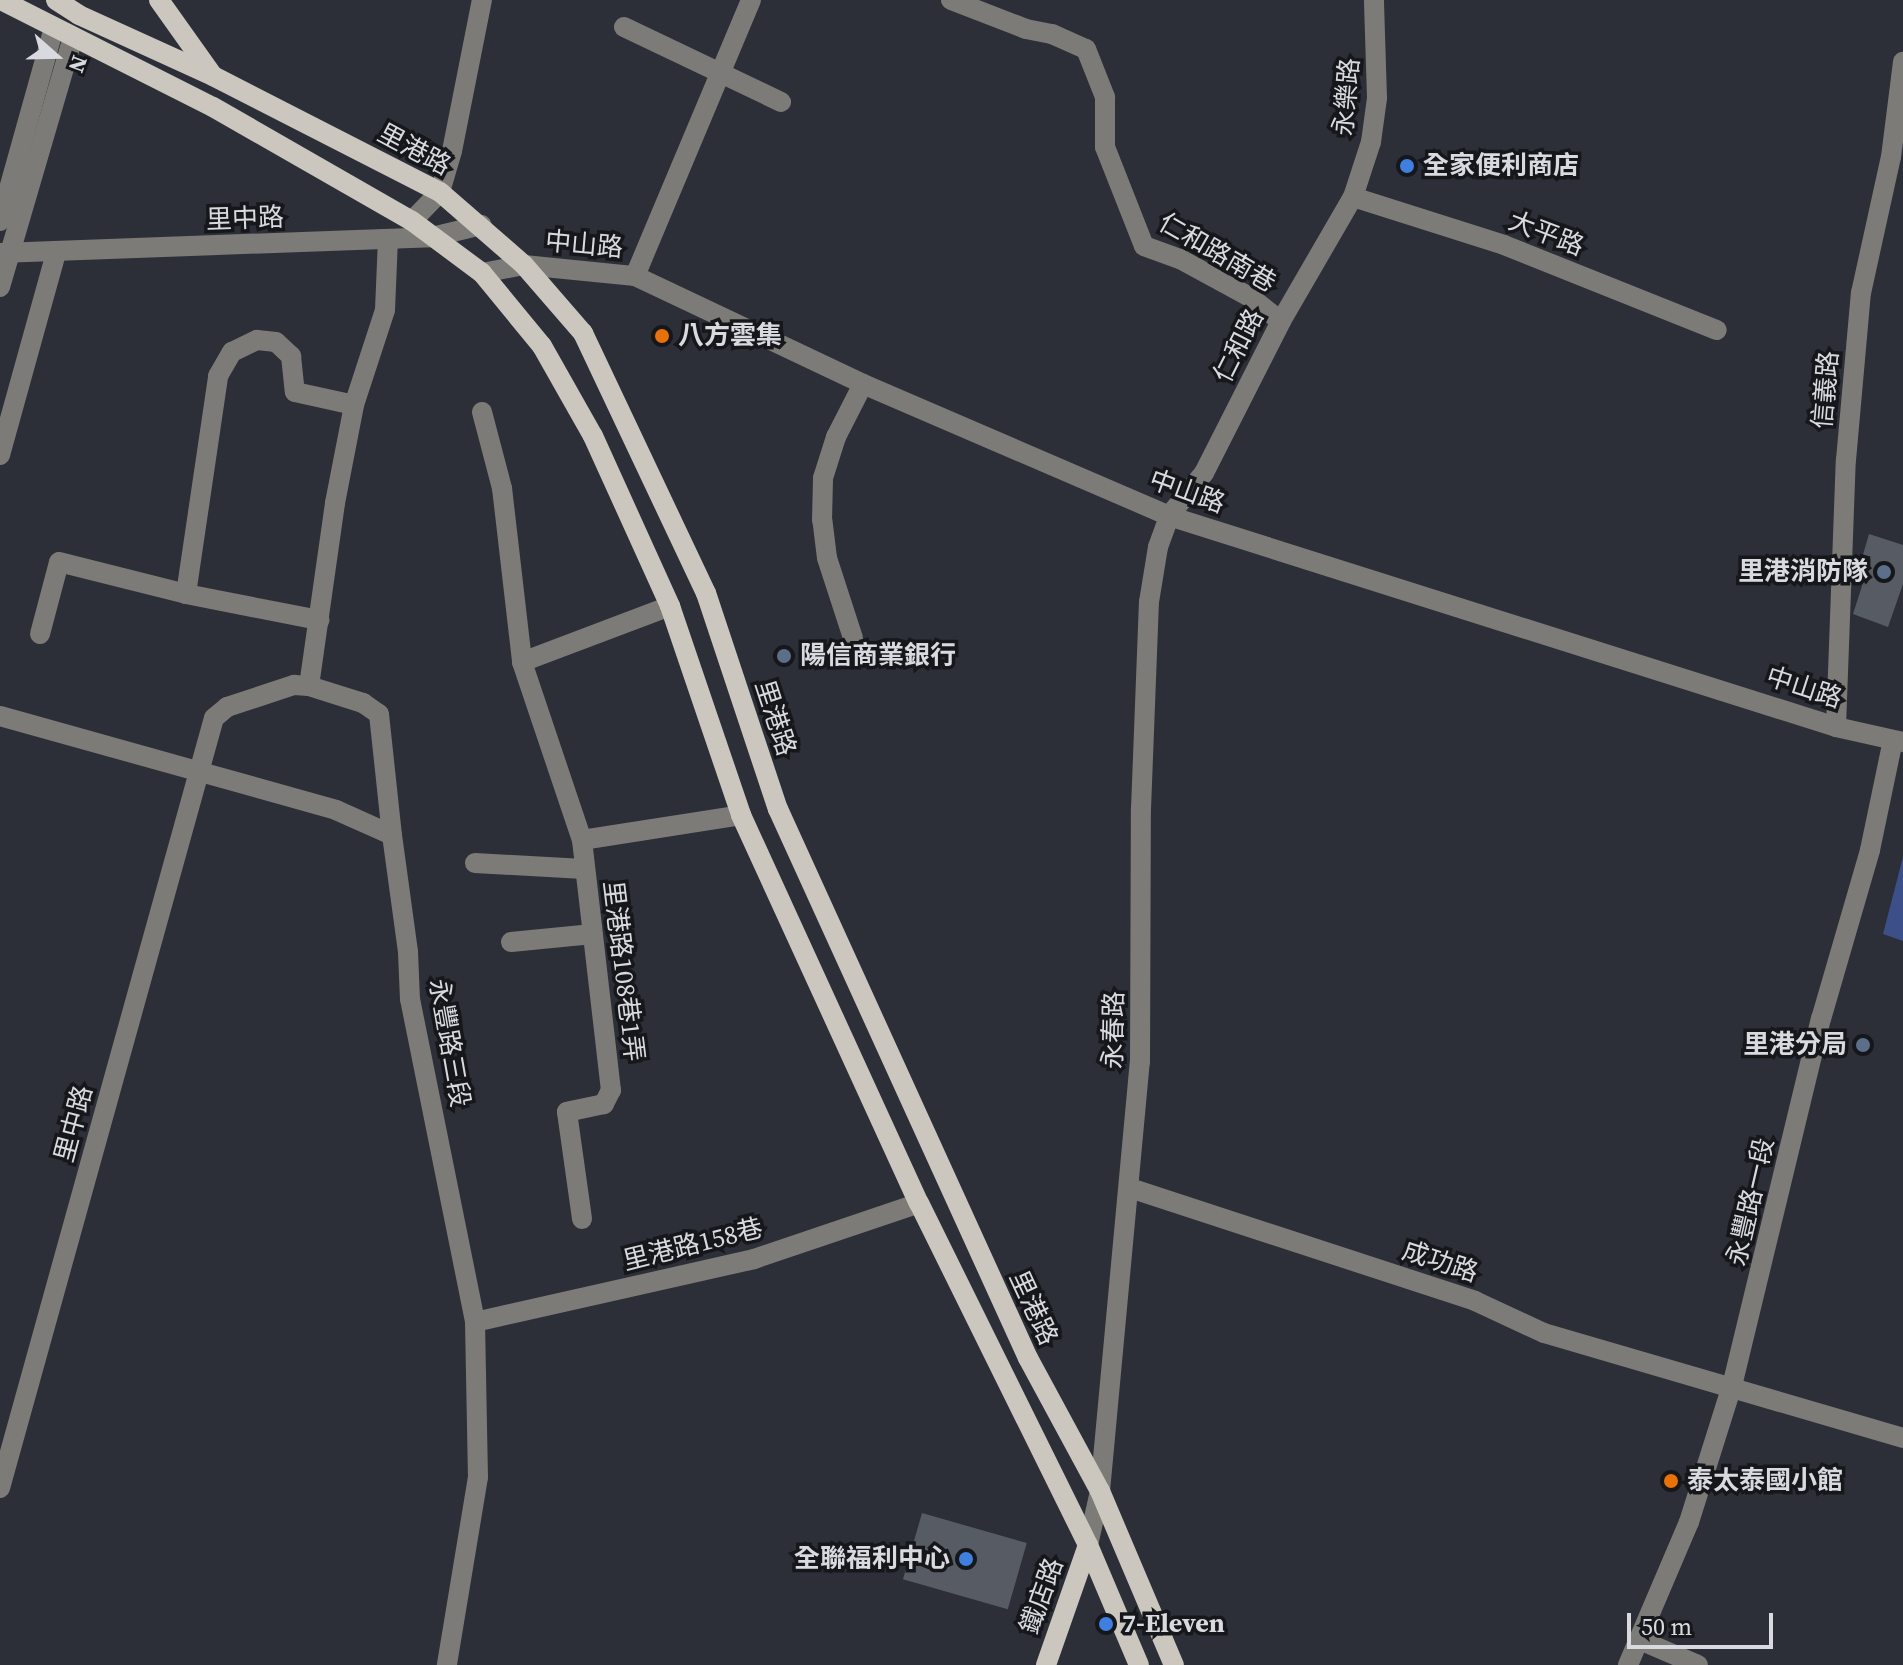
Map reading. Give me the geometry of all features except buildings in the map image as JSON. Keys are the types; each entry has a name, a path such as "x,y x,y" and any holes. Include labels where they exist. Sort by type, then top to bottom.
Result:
{"main road":[{"name":"里港路","path":"1,0 213,107 412,221 482,273 542,346 578,410 670,606 741,815 919,1203 1088,1545 1139,1665"},
{"path":"159,0 213,76"},
{"name":"里港路","path":"59,1 81,7 440,192 482,225 524,265 583,333 633,433 706,593 778,809 1015,1330 1100,1491 1174,1665"},
{"path":"54,28 59,1"},
{"path":"73,38 81,7"},
{"name":"鐵店路","path":"1046,1665 1088,1545"}],"street":[{"path":"412,221 440,192 452,151 482,0"},
{"path":"635,276 751,0"},
{"name":"仁和路南巷","path":"951,0 1026,29 1081,45 1105,97 1105,147 1144,246 1180,259 1250,297 1281,321"},
{"name":"永樂路","path":"1353,197 1371,142 1377,98 1374,0"},
{"path":"624,27 781,102"},
{"path":"0,221 54,28"},
{"path":"0,287 5,254 73,38"},
{"name":"信義路","path":"1836,727 1846,460 1861,293 1897,159 1903,62"},
{"name":"仁和路","path":"1169,516 1204,473 1281,321 1353,197"},
{"name":"大平路","path":"1353,197 1504,245 1717,330"},
{"name":"里中路","path":"5,254 432,237 482,225"},
{"path":"309,686 335,503 354,405 385,310 388,239"},
{"path":"0,455 56,253"},
{"name":"中山路","path":"482,273 524,265 635,276 863,384 1169,516 1836,727 1898,741"},
{"path":"186,594 218,376 232,352 257,340 276,342 291,356 295,392 354,405"},
{"path":"853,638 827,558 822,520 823,478 836,437 863,384"},
{"name":"里港路108巷1弄","path":"482,412 502,488 522,662 582,840 611,1090 604,1104 567,1112 582,1219"},
{"name":"永春路","path":"1088,1545 1100,1491 1140,1062 1141,809 1149,602 1158,547 1169,516"},
{"path":"40,634 59,562 186,594 319,620"},
{"path":"522,662 670,606"},
{"name":"里中路","path":"0,1488 214,718 227,707 294,685 309,686"},
{"name":"永豐路三段","path":"309,686 363,703 379,714 408,952 410,999 475,1322 478,1477 447,1665"},
{"path":"0,716 336,810 392,835"},
{"name":"永豐路一段","path":"1628,1665 1689,1522 1732,1386 1821,1019 1898,741"},
{"path":"582,840 741,815"},
{"path":"475,863 584,869"},
{"path":"511,942 593,934"},
{"name":"成功路","path":"1130,1188 1475,1301 1544,1333 1903,1438"},
{"name":"里港路158巷","path":"475,1322 754,1259 919,1203"},
{"path":"1640,1640 1698,1665"}],"shaded area":[{"path":"1903,857 1903,941 1883,934"}],"place":[{"name":"全家便利商店","path":"1407,166"},
{"name":"八方雲集","path":"662,336"},
{"name":"里港消防隊","path":"1884,572"},
{"name":"陽信商業銀行","path":"784,656"},
{"name":"里港分局","path":"1863,1045"},
{"name":"泰太泰國小館","path":"1671,1481"},
{"name":"全聯福利中心","path":"966,1559"},
{"name":"7-Eleven","path":"1106,1624"}]}
